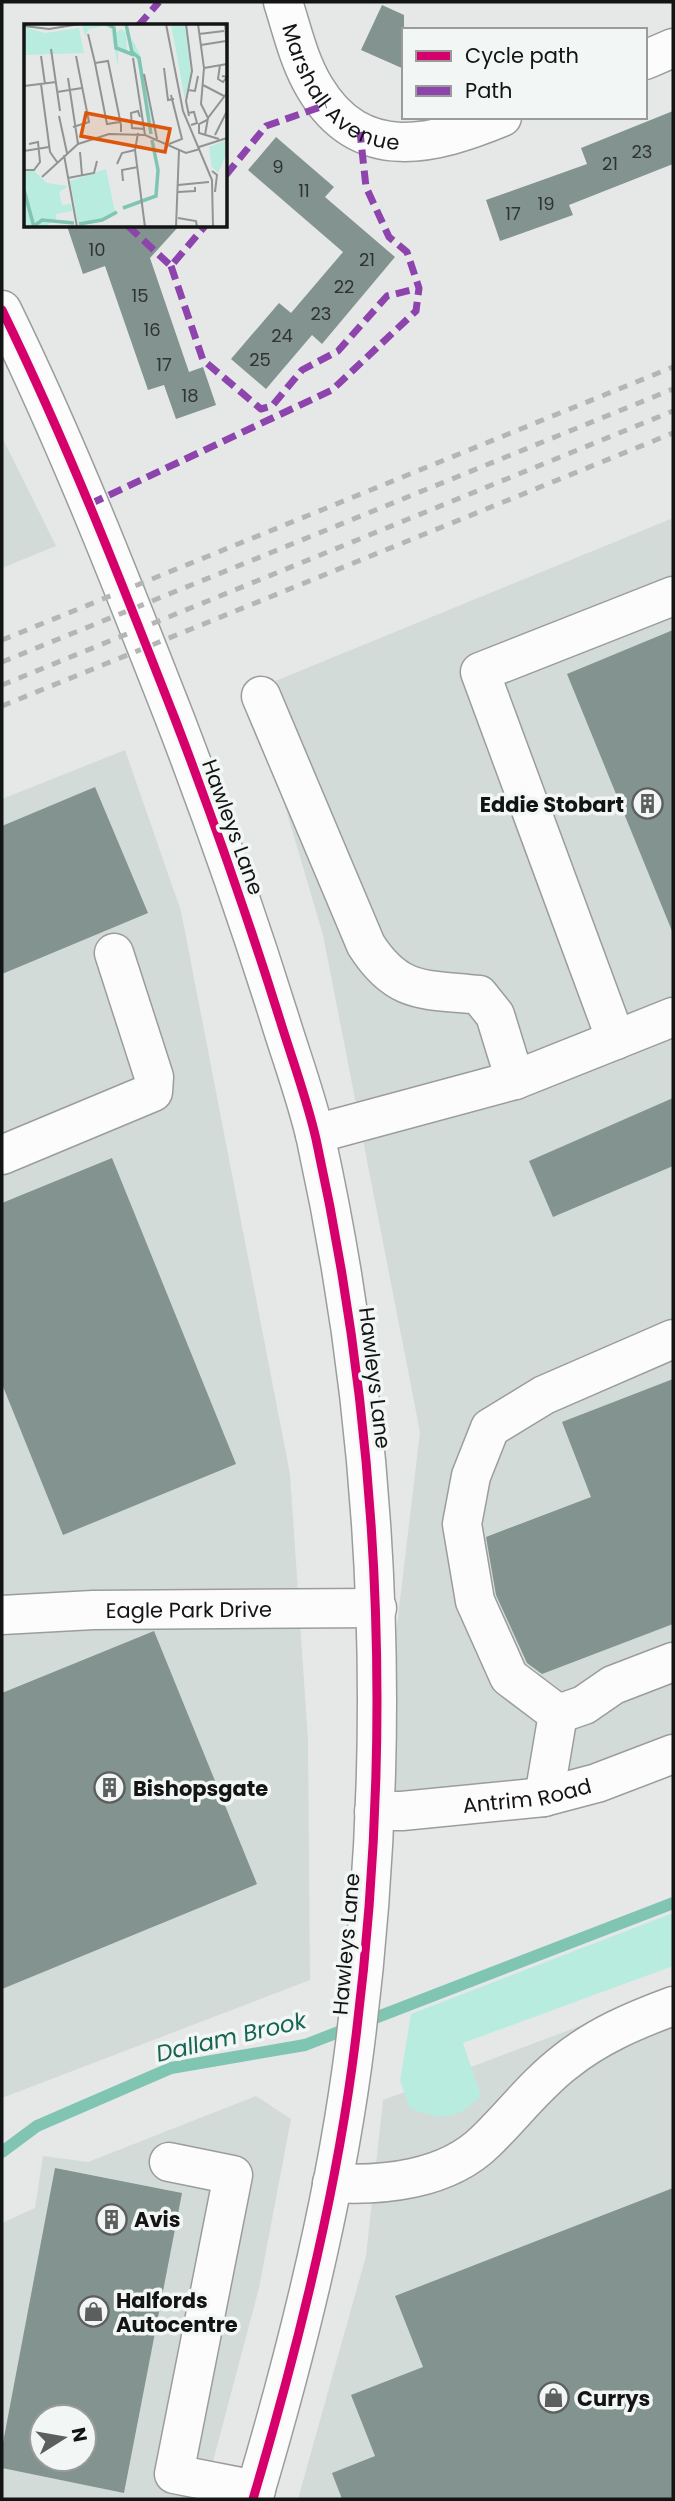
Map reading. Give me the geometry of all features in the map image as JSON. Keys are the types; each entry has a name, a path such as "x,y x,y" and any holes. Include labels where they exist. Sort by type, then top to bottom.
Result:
{"street":[{"name":"Marshall Avenue","path":"283,2 314,87 341,120 360,132 411,144 439,140 497,119"},
{"path":"647,59 673,48"},
{"name":"Hawleys Lane","path":"2,310 90,503 204,793 253,933 315,1133 352,1331 367,1446 377,1608 378,1709 374,1811 361,1982 352,2065 332,2183 298,2336 254,2494"},
{"path":"616,1040 480,672 673,596"},
{"path":"261,696 366,945 382,970 410,986 479,995 495,1015 515,1080"},
{"path":"2,1155 153,1092 154,1077 114,953"},
{"path":"315,1133 515,1080 673,1017"},
{"path":"558,1714 509,1677 475,1601 462,1524 471,1476 490,1428 544,1395 673,1339"},
{"name":"Eagle Park Drive","path":"2,1615 93,1610 377,1608"},
{"path":"558,1714 584,1705 613,1685 673,1662"},
{"path":"544,1797 558,1714"},
{"name":"Antrim Road","path":"374,1811 402,1811 544,1797 597,1783 673,1754"},
{"path":"332,2183 362,2185 414,2178 464,2158 485,2143 528,2094 566,2060 623,2025 673,2006"},
{"path":"169,2162 233,2175 174,2474 254,2494"}],"shaded area":[{"path":"2,437 56,546 2,568"},
{"path":"673,518 673,1752 375,1810 420,1432 323,935 251,691"},
{"path":"125,750 181,911 290,1474 308,1740 310,1980 2,2098 2,799"},
{"path":"673,1991 673,2499 298,2499 366,2256 383,2100"},
{"path":"256,2096 291,2119 259,2288 203,2499 2,2499 2,2223 35,2208 43,2156 88,2162"}],"green space":[{"path":"673,1913 673,1966 463,2043 481,2096 463,2110 448,2116 440,2117 410,2108 400,2081 411,2014"}],"building":[{"path":"382,5 404,15 402,68 361,50"},
{"path":"673,111 673,164 569,205 573,215 500,241 486,200 587,164 581,148"},
{"path":"276,137 334,187 325,197 395,257 322,344 312,335 266,389 231,359 279,303 291,313 343,252 248,170"},
{"path":"68,228 177,228 150,258 189,372 203,367 216,405 176,419 164,385 148,390 105,266 83,274"},
{"name":"Eddie Stobart","path":"673,630 673,931 672,931 567,674"},
{"path":"95,787 148,913 2,974 2,826"},
{"path":"673,1098 673,1166 553,1217 529,1161"},
{"path":"112,1158 236,1464 63,1535 2,1384 2,1203"},
{"path":"673,1379 673,1624 542,1674 527,1663 496,1595 486,1537 591,1497 562,1422"},
{"name":"Bishopsgate","path":"154,1631 257,1884 2,1989 2,1693"},
{"path":"55,2168 182,2193 124,2493 2,2468 2,2448"},
{"name":"Currys","path":"673,2188 673,2499 342,2499 332,2473 375,2456 351,2395 423,2367 395,2296"}],"waterway":[{"name":"Dallam Brook","path":"2,2152 37,2126 171,2068 305,2045 673,1903"}],"railway":[{"path":"2,640 673,367"},
{"path":"2,662 673,389"},
{"path":"2,685 673,411"},
{"path":"2,706 673,433"}],"marked path":[{"path":"140,24 159,2"},
{"path":"228,173 266,126 326,105"},
{"path":"90,504 332,390 416,311 419,288 407,252 389,237 366,187 360,132"},
{"path":"130,228 171,266 203,228"},
{"path":"171,266 203,360 261,409 272,406 302,370 338,351 387,296 419,288"}],"cycle path":[{"path":"2,310 71,461 175,719 230,868 304,1094 316,1139 339,1254 356,1369 368,1485 375,1601 377,1718 374,1834 365,1951 344,2122 323,2231 298,2339 253,2499"}],"place":[{"name":"Eddie Stobart","path":"647,804"},
{"name":"Bishopsgate","path":"110,1788"},
{"name":"Avis","path":"111,2219"},
{"name":"Halfords Autocentre","path":"93,2312"},
{"name":"Currys","path":"554,2398"}]}
